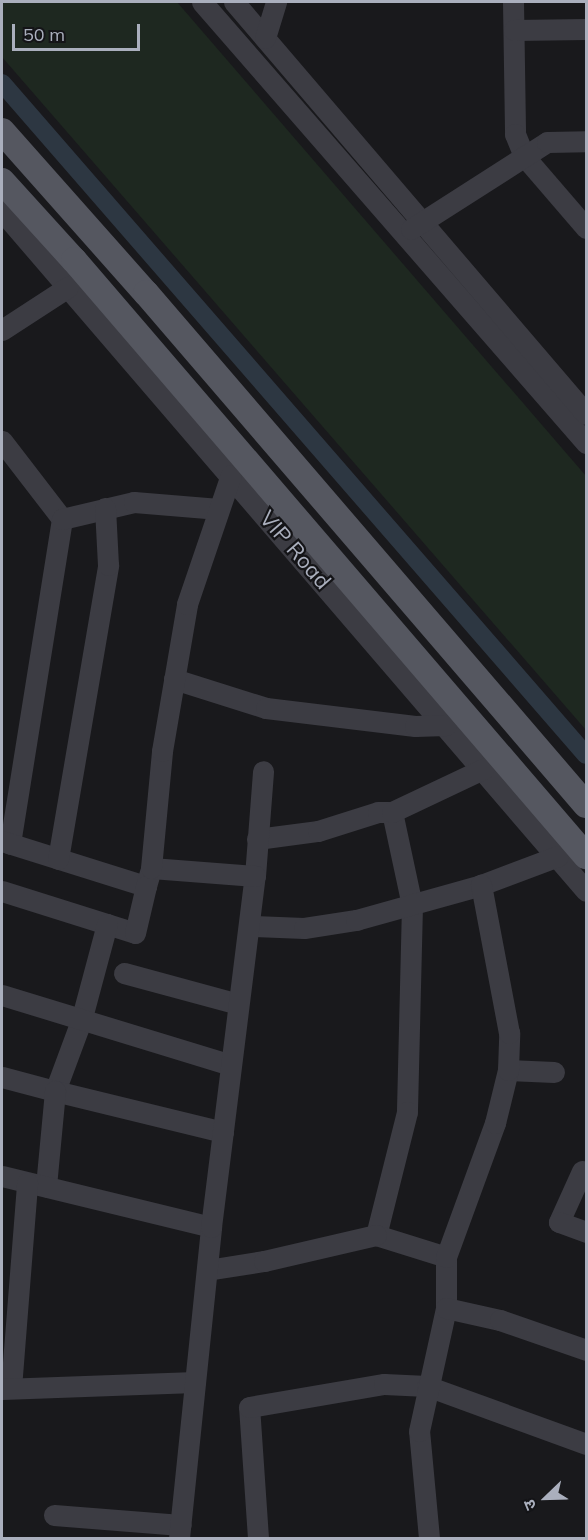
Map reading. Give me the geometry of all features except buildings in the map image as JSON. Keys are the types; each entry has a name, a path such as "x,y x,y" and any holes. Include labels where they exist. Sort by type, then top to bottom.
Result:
{"main road":[{"path":"2,131 146,293 586,805"},
{"name":"VIP Road","path":"2,181 74,260 586,856"}],"street":[{"path":"202,2 586,443"},
{"path":"234,2 586,414"},
{"path":"265,38 276,2"},
{"path":"513,2 515,134 524,156 586,228"},
{"path":"514,30 586,29"},
{"path":"404,235 422,221 547,142 586,141"},
{"name":"VIP Road","path":"2,211 446,725 586,891"},
{"path":"2,330 68,287"},
{"path":"2,441 62,519 6,842 58,859 149,877 255,876"},
{"path":"2,891 135,933 149,877 162,751 187,604 231,475"},
{"path":"62,519 134,502 219,509"},
{"path":"58,859 108,565 105,508"},
{"path":"174,679 266,708 415,726 446,725"},
{"path":"257,839 318,831 378,812 392,812 483,769"},
{"path":"54,1515 180,1532 211,1227 238,1004 251,926 263,771"},
{"path":"376,1235 407,1112 412,905 392,812"},
{"path":"251,926 304,928 356,920 481,885 558,856"},
{"path":"429,1539 419,1431 427,1386 446,1308 446,1257 495,1124 507,1070 509,1033 481,885"},
{"path":"107,924 81,1021 55,1090 36,1185 6,1389 195,1382"},
{"path":"124,973 238,1004"},
{"path":"2,995 231,1065"},
{"path":"507,1070 554,1072"},
{"path":"2,1077 223,1132"},
{"path":"582,1171 559,1222 586,1232"},
{"path":"2,1176 211,1227"},
{"path":"207,1269 264,1261 376,1235 446,1257"},
{"path":"446,1308 500,1320 586,1350"},
{"path":"258,1539 249,1407 384,1384 427,1386 586,1444"}],"shaded area":[{"path":"2,2 177,2 586,476 586,730 2,57"}],"waterway":[{"path":"2,83 586,755"}]}
